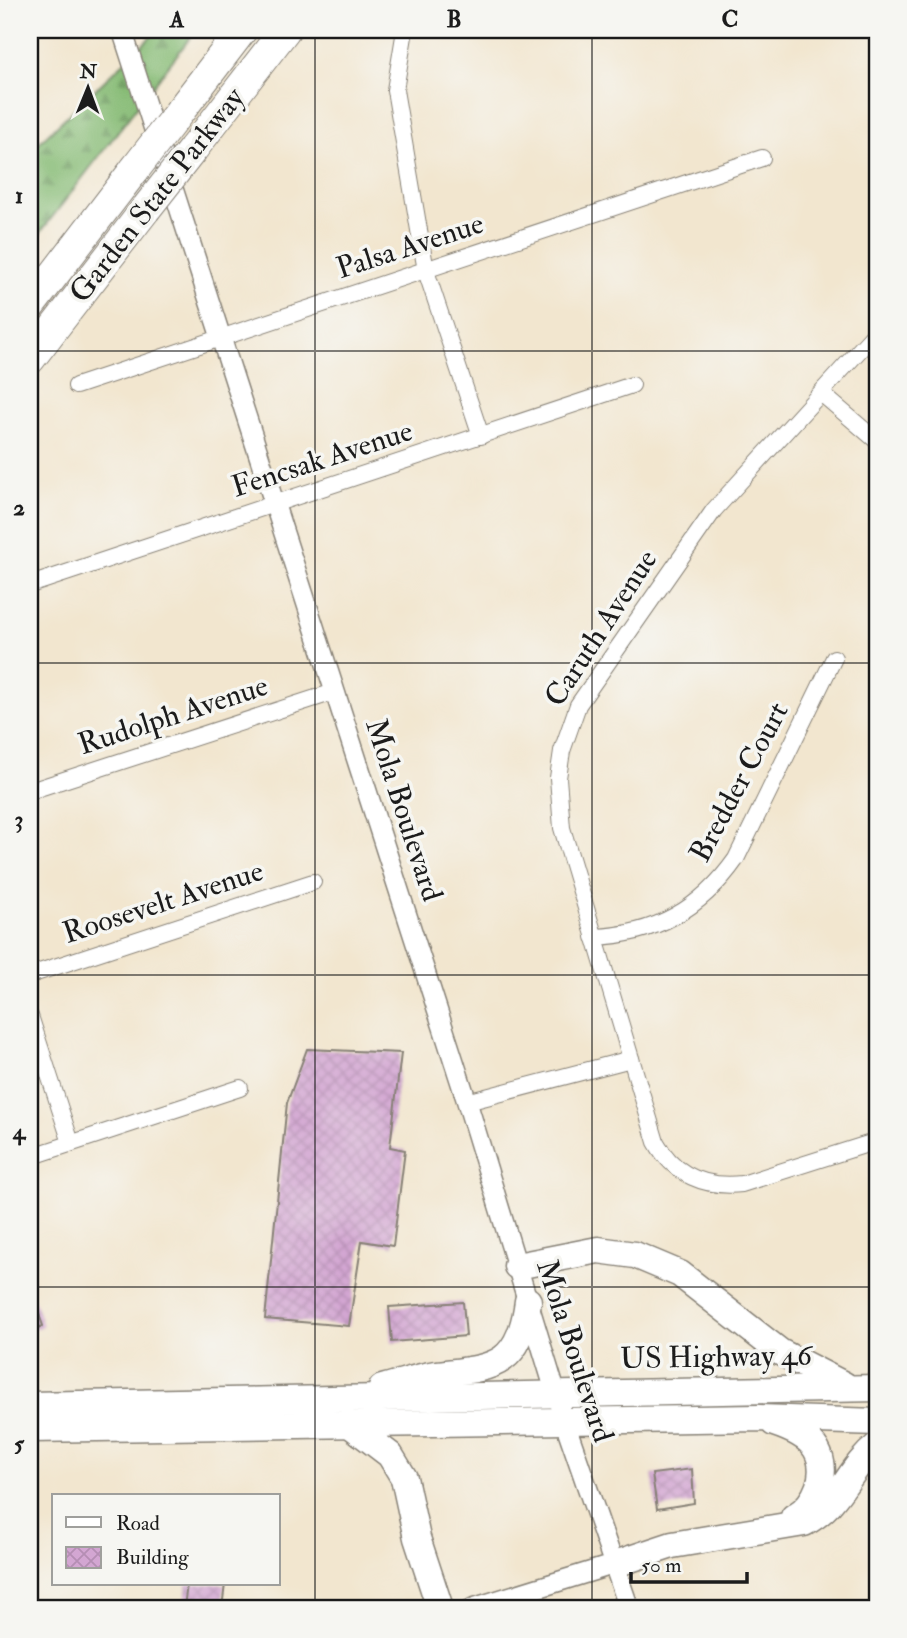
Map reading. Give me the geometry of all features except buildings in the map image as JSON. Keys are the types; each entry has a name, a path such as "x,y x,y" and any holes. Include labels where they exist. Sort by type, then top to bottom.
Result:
{"highway":[{"name":"Garden State Parkway","path":"30,306 242,30"},
{"name":"Garden State Parkway","path":"30,359 285,30"},
{"path":"516,1266 598,1250 635,1255 680,1274 780,1352 849,1387"},
{"path":"30,1429 346,1411 425,1376 490,1368 510,1354 524,1328 528,1301"},
{"name":"US Highway 46","path":"346,1411 556,1394 877,1388"},
{"path":"30,1405 346,1411 390,1455 404,1478 417,1538 440,1608"},
{"name":"US Highway 46","path":"346,1411 564,1420 759,1418 877,1422"},
{"path":"759,1418 788,1428 805,1438 816,1449 821,1461 819,1489 814,1499 800,1514 772,1529"},
{"path":"615,1564 672,1545 804,1523 823,1513 867,1455 877,1446"}],"street":[{"name":"Mola Boulevard","path":"122,30 467,1102 564,1420 629,1608"},
{"path":"405,30 395,90 426,271 481,436"},
{"name":"Palsa Avenue","path":"76,386 762,158"},
{"name":"Caruth Avenue","path":"877,331 713,510 579,705 569,726 561,760 558,803 562,828 594,937 661,1150 685,1175 701,1182 723,1186 742,1184 877,1141"},
{"name":"Fencsak Avenue","path":"30,585 632,385"},
{"path":"821,393 877,441"},
{"name":"Bredder Court","path":"594,937 638,932 659,925 702,900 722,880 736,859 834,659"},
{"name":"Rudolph Avenue","path":"30,791 334,692"},
{"name":"Roosevelt Avenue","path":"30,975 313,883"},
{"path":"30,1016 71,1143"},
{"path":"467,1102 631,1059"},
{"path":"30,1157 240,1088"},
{"path":"473,1608 615,1564"}],"green space":[{"path":"158,30 196,30 30,246 30,151"}]}
